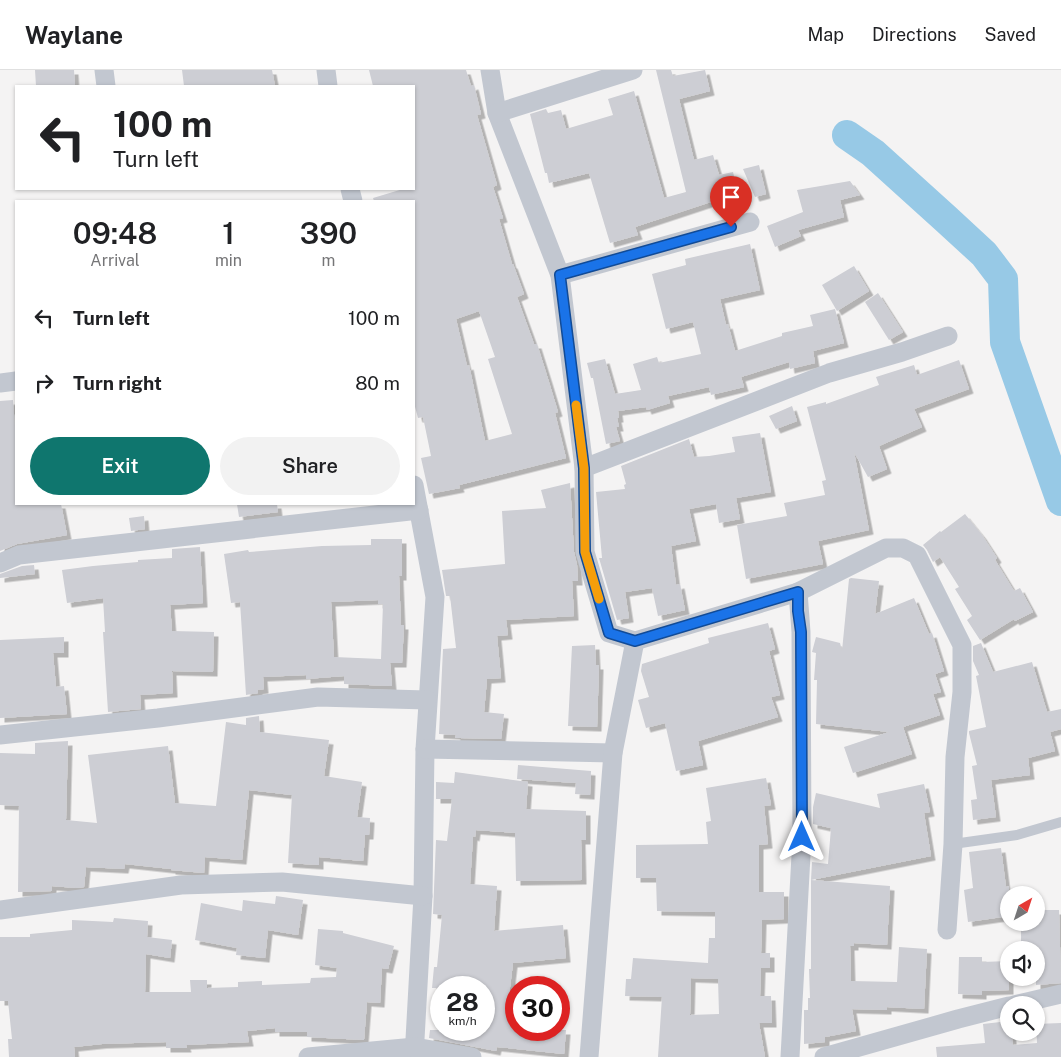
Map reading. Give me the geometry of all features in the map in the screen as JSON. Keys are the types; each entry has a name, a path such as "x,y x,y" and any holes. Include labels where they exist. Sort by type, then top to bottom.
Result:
{"street":[{"path":"104,70 106,85"},
{"path":"326,70 328,85"},
{"path":"490,70 497,113 560,275 584,468 585,552 609,633 635,641 798,592 886,548 903,548 917,555 962,645 962,692 955,756 953,844 947,930"},
{"path":"497,113 633,70"},
{"path":"560,275 750,222"},
{"path":"584,468 829,373 902,352 948,336"},
{"path":"0,383 15,381"},
{"path":"414,1052 423,896 427,700 435,597 415,490"},
{"path":"0,563 19,555 419,510"},
{"path":"790,1057 802,837 801,632 798,592"},
{"path":"589,1057 613,753 635,641"},
{"path":"0,735 318,698 427,700"},
{"path":"425,749 613,753"},
{"path":"0,910 180,885 282,882 423,896"},
{"path":"1045,998 1061,994"},
{"path":"824,1057 958,1018 1000,1008"},
{"path":"308,1057 414,1052 472,1057"}],"lane":[{"path":"953,844 1017,835 1061,822"}],"building":[{"path":"35,70 74,70 75,85 36,85"},
{"path":"182,70 272,70 275,85 184,85"},
{"path":"369,70 466,70 471,86 474,85 481,114 477,115 497,185 493,187 503,218 499,219 512,264 524,294 517,297 534,344 537,344 548,379 558,412 555,413 566,458 459,485 460,488 429,494 421,458 431,456 423,417 418,418 415,407 415,200 374,200 373,198 400,190 415,190 415,85 373,85","holes":["479,311 495,357 488,359 512,434 485,441 469,365 467,366 456,319"]},
{"path":"656,70 671,70 673,76 705,70 710,91 679,99 694,160 713,155 719,175 733,172 738,193 635,227 638,235 610,243 589,173 549,183 530,114 546,109 548,113 561,110 566,129 613,115 608,99 634,91 664,198 686,192"},
{"path":"759,165 766,194 755,197 743,169"},
{"path":"850,181 860,195 840,200 844,217 798,230 801,236 775,247 767,226 803,212 797,190"},
{"path":"750,244 760,290 720,299 735,351 782,336 782,333 813,326 810,315 835,309 844,343 813,351 815,363 790,369 789,362 741,377 744,387 711,395 709,387 668,396 670,403 647,410 646,407 618,411 619,427 616,427 620,441 606,444 593,378 591,378 587,363 605,359 615,394 641,390 633,364 657,357 659,363 701,354 693,322 666,329 652,274 686,265 685,259"},
{"path":"854,266 869,291 837,311 822,285"},
{"path":"878,293 903,332 889,340 865,302"},
{"path":"959,360 969,389 914,409 922,427 879,446 887,469 868,477 854,452 869,530 818,541 823,564 746,579 737,525 787,516 784,503 825,495 822,481 826,480 807,407 826,402 826,404 879,385 876,377 914,365 917,375"},
{"path":"13,400 15,505 61,505 67,535 17,544 0,551 0,401"},
{"path":"792,406 797,421 776,429 769,416"},
{"path":"760,433 771,492 736,498 740,519 719,523 716,504 689,509 696,541 671,546 676,585 680,584 685,610 658,616 652,588 625,592 629,618 617,620 599,558 602,558 596,492 625,489 624,485 626,484 621,466 689,439 694,457 709,456 735,452 732,437"},
{"path":"570,483 574,552 578,581 572,581 574,616 506,620 508,635 497,636 501,678 487,679 484,712 504,714 501,739 455,738 456,735 439,734 443,649 456,648 450,596 446,596 442,570 505,564 502,511 546,508 541,490"},
{"path":"237,505 277,505 278,512 239,517"},
{"path":"965,514 997,558 995,560 1014,591 1020,588 1033,612 1015,621 1014,619 980,640 967,620 972,616 955,589 959,587 940,557 933,562 923,545"},
{"path":"144,516 145,529 131,531 129,518"},
{"path":"371,539 402,539 402,576 399,576 401,625 404,625 402,663 390,663 392,686 344,684 344,676 306,679 306,675 263,677 264,689 258,690 258,693 246,695 240,602 231,603 224,554 248,550 249,552 322,546 371,545","holes":["378,600 378,604 383,604 381,659 334,657 331,602"]},
{"path":"200,547 203,603 170,605 172,631 214,632 213,672 172,671 173,693 140,695 141,709 108,712 103,598 67,603 62,570 138,562 138,560 172,558 172,549"},
{"path":"34,565 35,574 0,578 0,574 22,566"},
{"path":"849,579 879,581 875,614 914,598 929,634 932,633 944,671 935,674 941,692 933,694 940,715 903,727 912,754 853,773 844,747 889,732 816,724 817,680 814,680 816,653 812,652 816,637 840,643 842,651"},
{"path":"768,623 775,649 769,651 780,695 771,697 778,717 698,741 703,765 676,771 665,723 646,728 638,700 649,697 641,671 642,664 709,643 708,638"},
{"path":"64,637 64,653 53,653 56,687 64,686 67,714 0,718 0,640"},
{"path":"981,643 993,672 1032,662 1047,712 1061,709 1061,729 1050,732 1055,751 1028,758 1030,775 991,780 996,817 973,820 971,800 977,799 972,766 977,765 969,731 986,727 976,676 979,675 973,661 973,646"},
{"path":"595,645 596,665 599,665 597,727 568,726 572,646"},
{"path":"259,716 260,732 329,740 324,776 362,782 357,817 370,818 369,835 365,835 363,861 319,857 319,865 288,863 292,795 249,790 242,860 205,857 204,873 125,864 124,869 86,867 84,887 52,886 52,891 18,892 19,806 0,805 0,753 35,754 35,743 68,741 66,820 97,823 88,755 168,746 175,803 216,806 226,722 246,725 246,718"},
{"path":"518,765 591,771 590,795 575,794 576,783 517,779"},
{"path":"455,772 528,782 526,809 586,811 586,840 581,840 582,880 516,881 515,833 476,830 475,837 473,836 470,884 497,886 494,931 563,925 566,958 513,963 511,976 505,976 505,1041 565,1041 564,1054 497,1047 496,1051 444,1041 495,1041 495,976 433,976 434,967 437,967 442,915 433,914 436,840 447,841 452,799 436,799 436,782 454,783"},
{"path":"766,778 771,805 764,806 768,844 759,845 759,892 784,892 784,919 762,920 761,953 770,953 770,968 761,968 760,996 771,996 772,1023 759,1023 765,1057 658,1057 662,997 625,996 626,979 631,979 633,958 708,963 709,938 715,938 715,912 657,911 656,878 636,878 636,845 708,844 706,822 711,821 706,788","holes":["691,978 718,979 719,1014 690,1015"]},
{"path":"924,784 930,812 924,813 931,856 811,880 812,862 828,864 831,828 813,824 813,807 816,793 880,808 877,794"},
{"path":"1001,848 1006,886 1000,886 1000,917 968,922 964,890 973,888 969,852"},
{"path":"811,880 890,886 887,945 854,943 854,946 850,946 851,981 897,982 899,947 927,949 924,1009 887,1007 887,1010 852,1009 856,1031 825,1037 825,1042 804,1044 804,1010 808,1010 808,998 810,998"},
{"path":"276,896 303,900 298,935 268,930 265,958 236,955 237,948 195,940 201,903 242,911 243,900 275,904"},
{"path":"1045,910 1059,910 1061,983 1045,984 1045,941 1021,941 1021,931 1045,931"},
{"path":"114,918 148,921 147,937 172,940 170,958 146,954 145,992 191,992 190,980 207,980 207,988 238,987 238,982 262,981 262,985 310,983 311,978 336,977 337,968 315,965 318,929 343,931 343,933 394,946 388,969 382,968 380,1003 367,1002 364,1040 307,1037 307,1032 275,1032 275,1028 247,1031 249,1042 186,1045 187,1048 166,1048 166,1042 102,1044 74,1047 75,1057 9,1057 8,1039 12,1039 8,1001 0,1001 0,937 30,937 30,934 72,930 72,920 113,922"},
{"path":"959,957 982,957 982,962 1000,961 1000,986 1009,986 1009,990 982,991 982,995 958,994"},
{"path":"1000,1022 1000,1041 1012,1041 1013,1045 1045,1041 1045,1024 1061,1023 1061,1057 937,1057 936,1047 985,1043 983,1024"}],"waterway":[{"path":"847,135 873,153 984,254 1003,279 1005,342 1061,501"}],"slow traffic":[{"path":"576,405 584,468 585,552 599,599"}],"route":[{"path":"731,227 560,275 584,468 585,552 609,633 635,641 798,592 801,632 802,837"}]}
